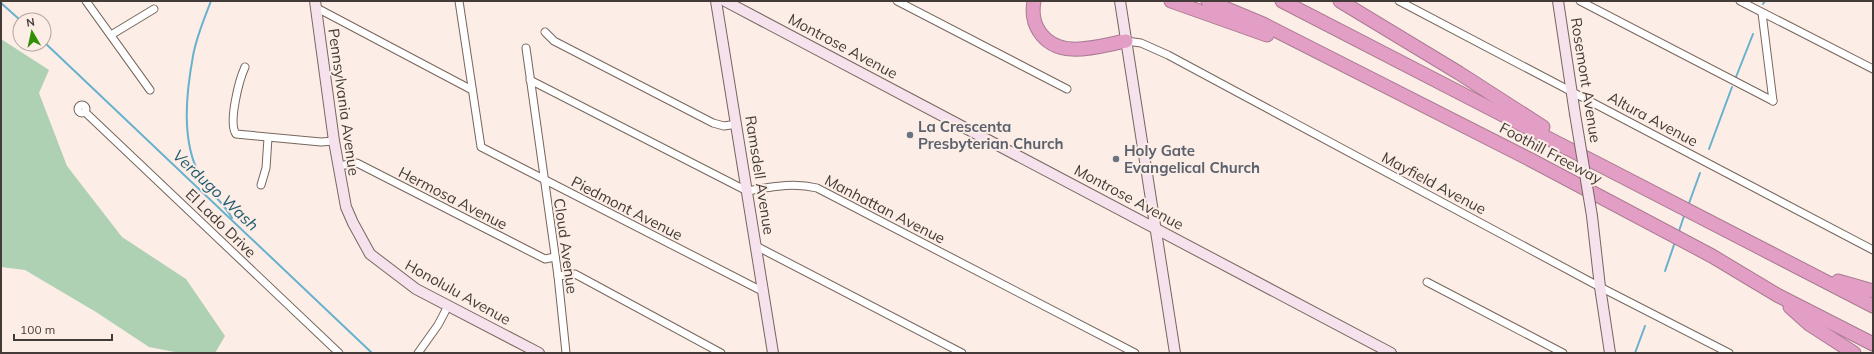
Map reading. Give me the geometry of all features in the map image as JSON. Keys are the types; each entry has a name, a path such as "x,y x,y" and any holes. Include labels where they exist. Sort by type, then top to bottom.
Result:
{"highway":[{"path":"1034,1 1033,17 1042,36 1050,43 1061,48 1073,50 1126,41"},
{"path":"1171,1 1326,55"},
{"name":"Foothill Freeway","path":"1208,1 1263,24 1326,55 1531,160 1706,252 1777,295 1873,344"},
{"name":"Foothill Freeway","path":"1282,1 1806,270 1873,306"},
{"path":"1340,1 1459,73 1607,168"},
{"path":"1806,270 1873,291"},
{"path":"1777,295 1809,324 1854,353"}],"street":[{"path":"86,1 150,90"},
{"path":"459,1 472,90"},
{"name":"Ramsdell Avenue","path":"716,1 773,353"},
{"name":"Montrose Avenue","path":"725,1 1154,226 1391,353"},
{"path":"897,1 1067,89"},
{"path":"1120,1 1175,353"},
{"name":"Altura Avenue","path":"1399,1 1573,91 1873,250"},
{"name":"Rosemont Avenue","path":"1558,1 1592,216 1600,287 1610,353"},
{"path":"1580,1 1773,101 1762,13"},
{"path":"1740,1 1751,4 1762,13 1873,69"},
{"path":"315,4 472,90"},
{"name":"Pennsylvania Avenue","path":"315,4 334,141 346,207"},
{"path":"111,35 154,8"},
{"path":"545,32 554,41 694,114 724,126 737,124"},
{"name":"Mayfield Avenue","path":"1126,41 1141,43 1168,55 1600,287 1729,353"},
{"name":"Cloud Avenue","path":"526,48 558,276 566,353"},
{"path":"245,68 240,80 233,125 234,131 239,136 321,142 334,141"},
{"path":"530,80 747,191"},
{"name":"Piedmont Avenue","path":"472,90 481,147 762,291"},
{"name":"El Lado Drive","path":"85,112 339,353"},
{"path":"261,185 266,168 268,138"},
{"name":"Hermosa Avenue","path":"338,166 356,163 545,259 555,257"},
{"name":"Manhattan Avenue","path":"747,191 802,184 817,188 1135,353"},
{"name":"Honolulu Avenue","path":"346,207 370,254 416,290 539,353"},
{"path":"756,246 962,353"},
{"path":"558,276 576,274 721,353"},
{"path":"1427,282 1563,353"},
{"path":"418,353 438,325 448,306"}],"green space":[{"path":"1,39 12,46 12,52 21,52 49,70 39,93 67,166 122,237 186,279 225,336 215,353 180,353 149,347 96,312 25,270 1,267"}],"waterway":[{"path":"211,1 194,49 188,86 188,133 190,148 200,176 232,218"},
{"name":"Verdugo Wash","path":"1,3 12,13"},
{"path":"1736,77 1753,34"},
{"name":"Verdugo Wash","path":"52,50 372,353"},
{"path":"1709,149 1732,87"},
{"path":"1688,206 1700,173"},
{"path":"1678,234 1685,213"},
{"path":"1665,271 1675,242"},
{"path":"1635,353 1645,326"}],"place":[{"name":"La Crescenta Presbyterian Church","path":"910,135"},
{"name":"Holy Gate Evangelical Church","path":"1116,159"}]}
